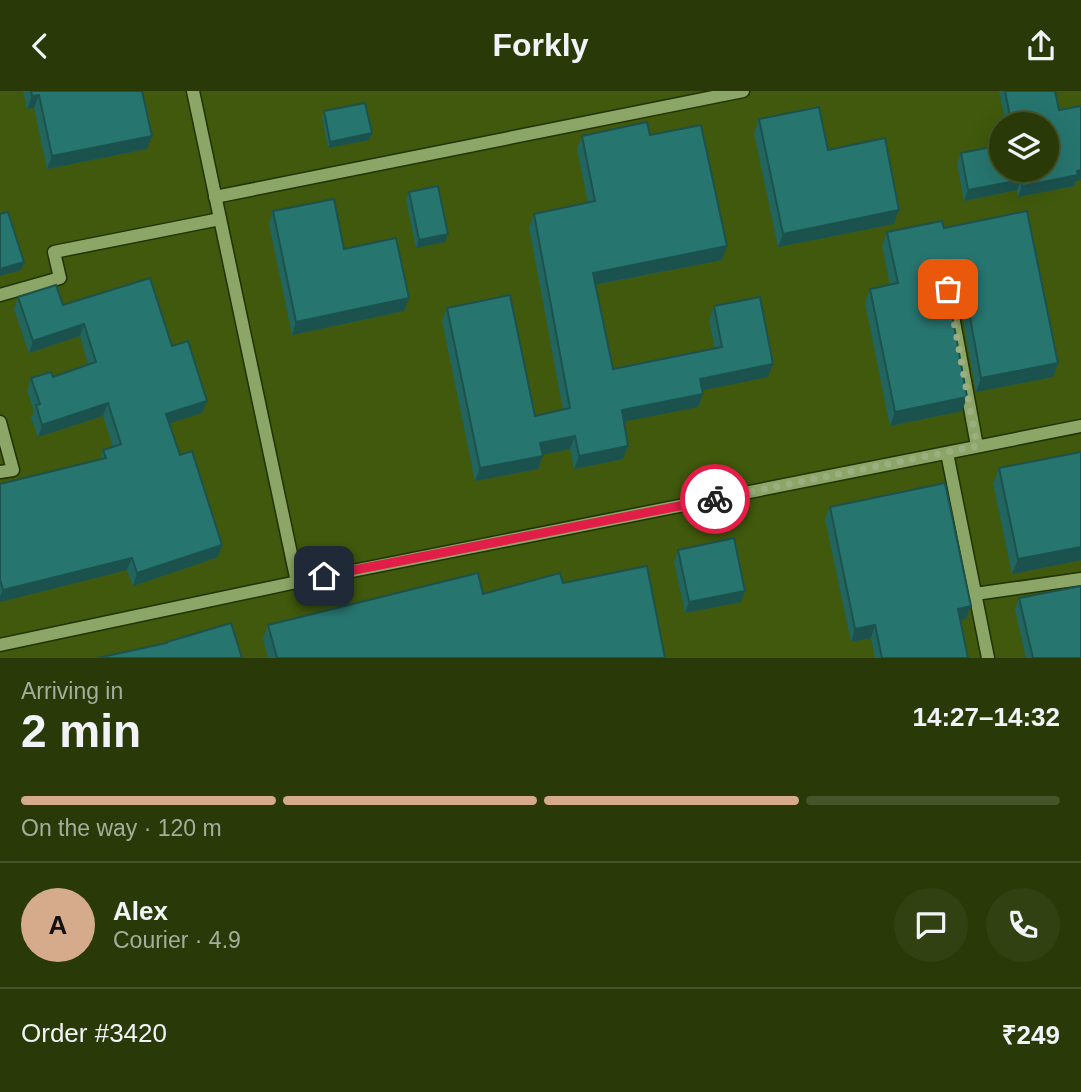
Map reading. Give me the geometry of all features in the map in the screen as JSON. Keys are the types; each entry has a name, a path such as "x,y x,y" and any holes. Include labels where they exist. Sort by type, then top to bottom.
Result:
{"lane":[{"path":"193,91 297,582"},
{"path":"215,197 743,91"},
{"path":"0,295 60,278 54,252 220,219"},
{"path":"948,289 977,446"},
{"path":"0,422 13,470 0,472"},
{"path":"0,645 297,582 1081,426"},
{"path":"947,453 988,658"},
{"path":"975,594 1081,579"}],"shaded area":[{"path":"0,91 1081,91 1081,658 0,658"}],"building":[{"path":"31,91 142,91 152,136 52,156 39,95 32,96"},
{"path":"1005,91 1055,91 1059,110 1081,106 1081,170 1077,171 1078,175 1059,179 1059,112 1009,112"},
{"path":"365,103 372,133 330,142 324,111"},
{"path":"819,107 828,150 885,138 899,210 783,234 759,119"},
{"path":"647,122 650,135 701,125 727,246 593,273 613,369 722,347 714,306 760,297 773,364 700,379 703,394 622,410 628,446 579,456 575,436 540,443 543,456 480,468 447,308 510,295 535,416 570,408 534,214 595,201 582,136"},
{"path":"989,147 989,182 1010,182 968,190 961,153"},
{"path":"1021,182 1042,182 1022,186"},
{"path":"438,186 448,234 419,240 409,192"},
{"path":"334,199 344,249 396,238 409,298 296,322 273,211"},
{"path":"1027,211 1058,363 981,378 962,273 957,267 951,266 945,271 945,276 967,397 895,412 870,289 898,283 887,232 942,221 944,228"},
{"path":"8,212 24,262 0,269 0,214"},
{"path":"150,278 172,346 188,341 207,401 166,414 180,455 192,451 222,545 137,573 132,558 3,590 0,579 0,484 106,458 103,450 121,444 108,403 42,425 36,405 40,404 31,378 51,372 53,377 96,362 84,324 33,341 18,297 56,285 63,305"},
{"path":"1081,452 1081,547 1018,559 999,468"},
{"path":"945,483 971,606 958,609 968,658 882,658 875,625 855,629 830,507"},
{"path":"734,538 745,591 689,602 678,550"},
{"path":"647,566 665,658 277,658 268,625 478,573 483,594 560,573 563,583"},
{"path":"1081,586 1081,658 1033,658 1019,598"},
{"path":"231,623 242,658 97,658 167,643"}],"way so far":[{"path":"715,499 977,446 948,289"}],"route":[{"path":"324,576 715,499"}]}
